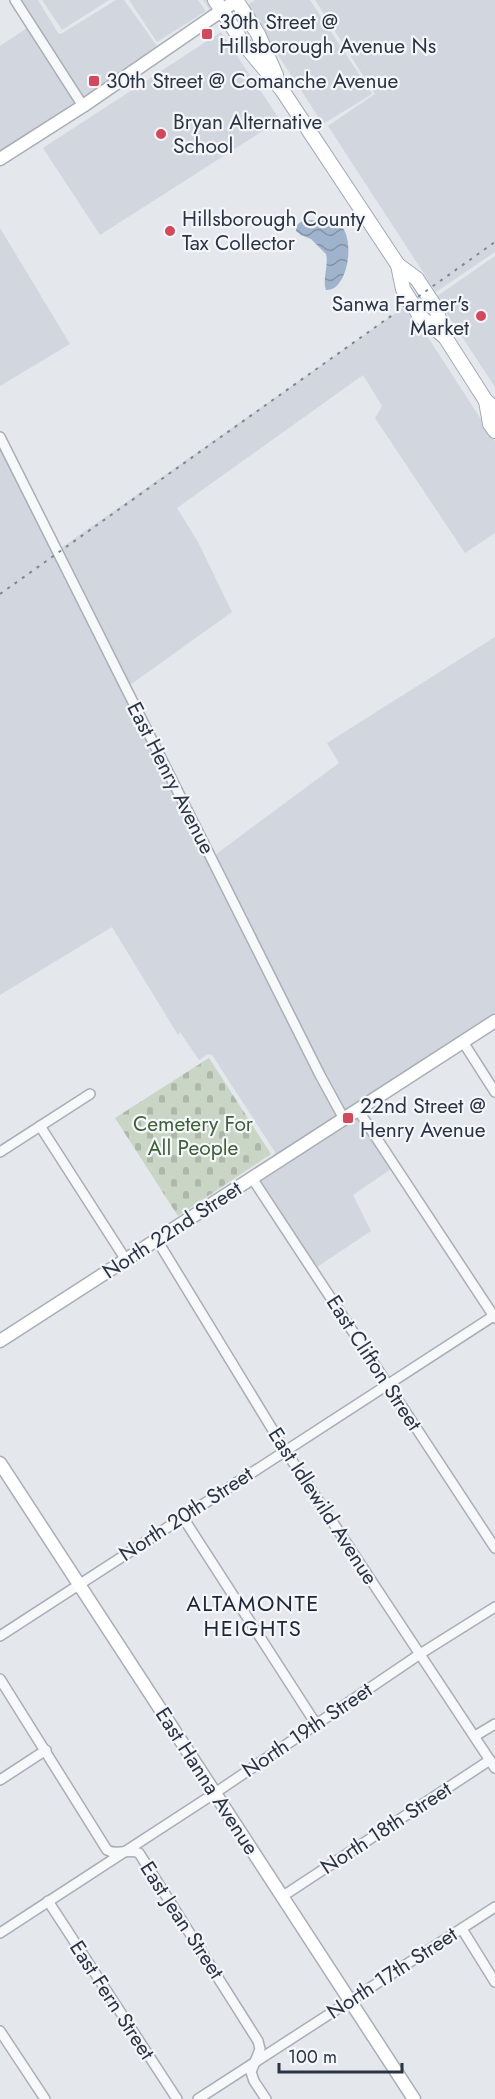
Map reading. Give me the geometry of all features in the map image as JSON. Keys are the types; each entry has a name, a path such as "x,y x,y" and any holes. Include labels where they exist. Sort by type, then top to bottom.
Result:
{"main road":[{"path":"236,0 258,34 282,90"},
{"path":"218,6 243,43 282,90 398,265 417,279 436,308 445,337 490,404 490,424 495,431"}],"street":[{"path":"15,0 83,106"},
{"path":"0,159 83,106 218,6 236,0"},
{"name":"East Henry Avenue","path":"0,437 344,1119"},
{"name":"North 22nd Street","path":"0,1341 495,1022"},
{"path":"463,1042 495,1092"},
{"path":"0,1152 90,1094"},
{"path":"358,1110 495,1316"},
{"path":"40,1126 126,1260"},
{"name":"East Clifton Street","path":"252,1178 495,1548"},
{"name":"East Idlewild Avenue","path":"157,1240 285,1450 493,1764"},
{"name":"North 20th Street","path":"0,1636 182,1516 495,1316"},
{"name":"East Hanna Avenue","path":"0,1463 414,2099"},
{"path":"182,1516 316,1724"},
{"name":"North 19th Street","path":"0,1933 420,1654 495,1607"},
{"name":"East Jean Street","path":"0,1679 107,1850 111,1853 135,1851 139,1853 258,2041 260,2049 251,2072 266,2099"},
{"path":"475,1736 495,1724"},
{"path":"0,1780 46,1750"},
{"name":"North 18th Street","path":"282,1896 493,1764"},
{"name":"East Fern Street","path":"48,1900 177,2099"},
{"name":"North 17th Street","path":"198,2099 495,1907"},
{"path":"462,1929 495,1982"},
{"path":"0,2031 45,2099"}],"shaded area":[{"path":"20,0 38,0 58,33 61,34 116,0 124,0 157,46 207,14 209,9 203,0 208,0 215,11 83,98"},
{"path":"42,0 109,0 62,30"},
{"path":"129,0 198,0 206,11 157,42"},
{"path":"255,0 310,0 372,94 323,124 246,6"},
{"path":"315,0 495,0 495,252 436,292 328,126 375,94"},
{"path":"27,28 75,104 0,154 0,46"},
{"name":"Bryan Alternative School","path":"221,32 280,120 100,235 43,148"},
{"path":"0,228 70,344 0,386"},
{"path":"495,256 495,387 436,297"},
{"path":"407,305 495,441 495,533 465,553 375,418 382,406 363,375 177,508 198,542 232,612 130,685 61,548"},
{"path":"0,447 315,1078 338,1118 266,1162 274,1156 275,1152 212,1055 208,1054 199,1060 180,1032 178,1035 112,927 0,995"},
{"path":"495,637 495,1017 346,1113 215,855 339,763 327,743"},
{"path":"356,1116 391,1169 353,1195 371,1231 317,1267 260,1181"}],"green space":[{"name":"Cemetery For All People","path":"209,1058 271,1154 178,1216 115,1118"}],"water":[{"path":"302,221 337,223 347,238 348,261 345,272 334,288 326,290 326,254 311,239 296,231 297,225"}],"railway":[{"path":"0,594 495,242"}],"place":[{"name":"30th Street @ Hillsborough Avenue Ns","path":"207,34"},
{"name":"30th Street @ Comanche Avenue","path":"94,81"},
{"name":"Bryan Alternative School","path":"161,134"},
{"name":"Hillsborough County Tax Collector","path":"170,231"},
{"name":"Sanwa Farmer's Market","path":"481,316"},
{"name":"22nd Street @ Henry Avenue","path":"348,1118"}],"district":[{"name":"ALTAMONTE HEIGHTS","path":"253,1616"}]}
